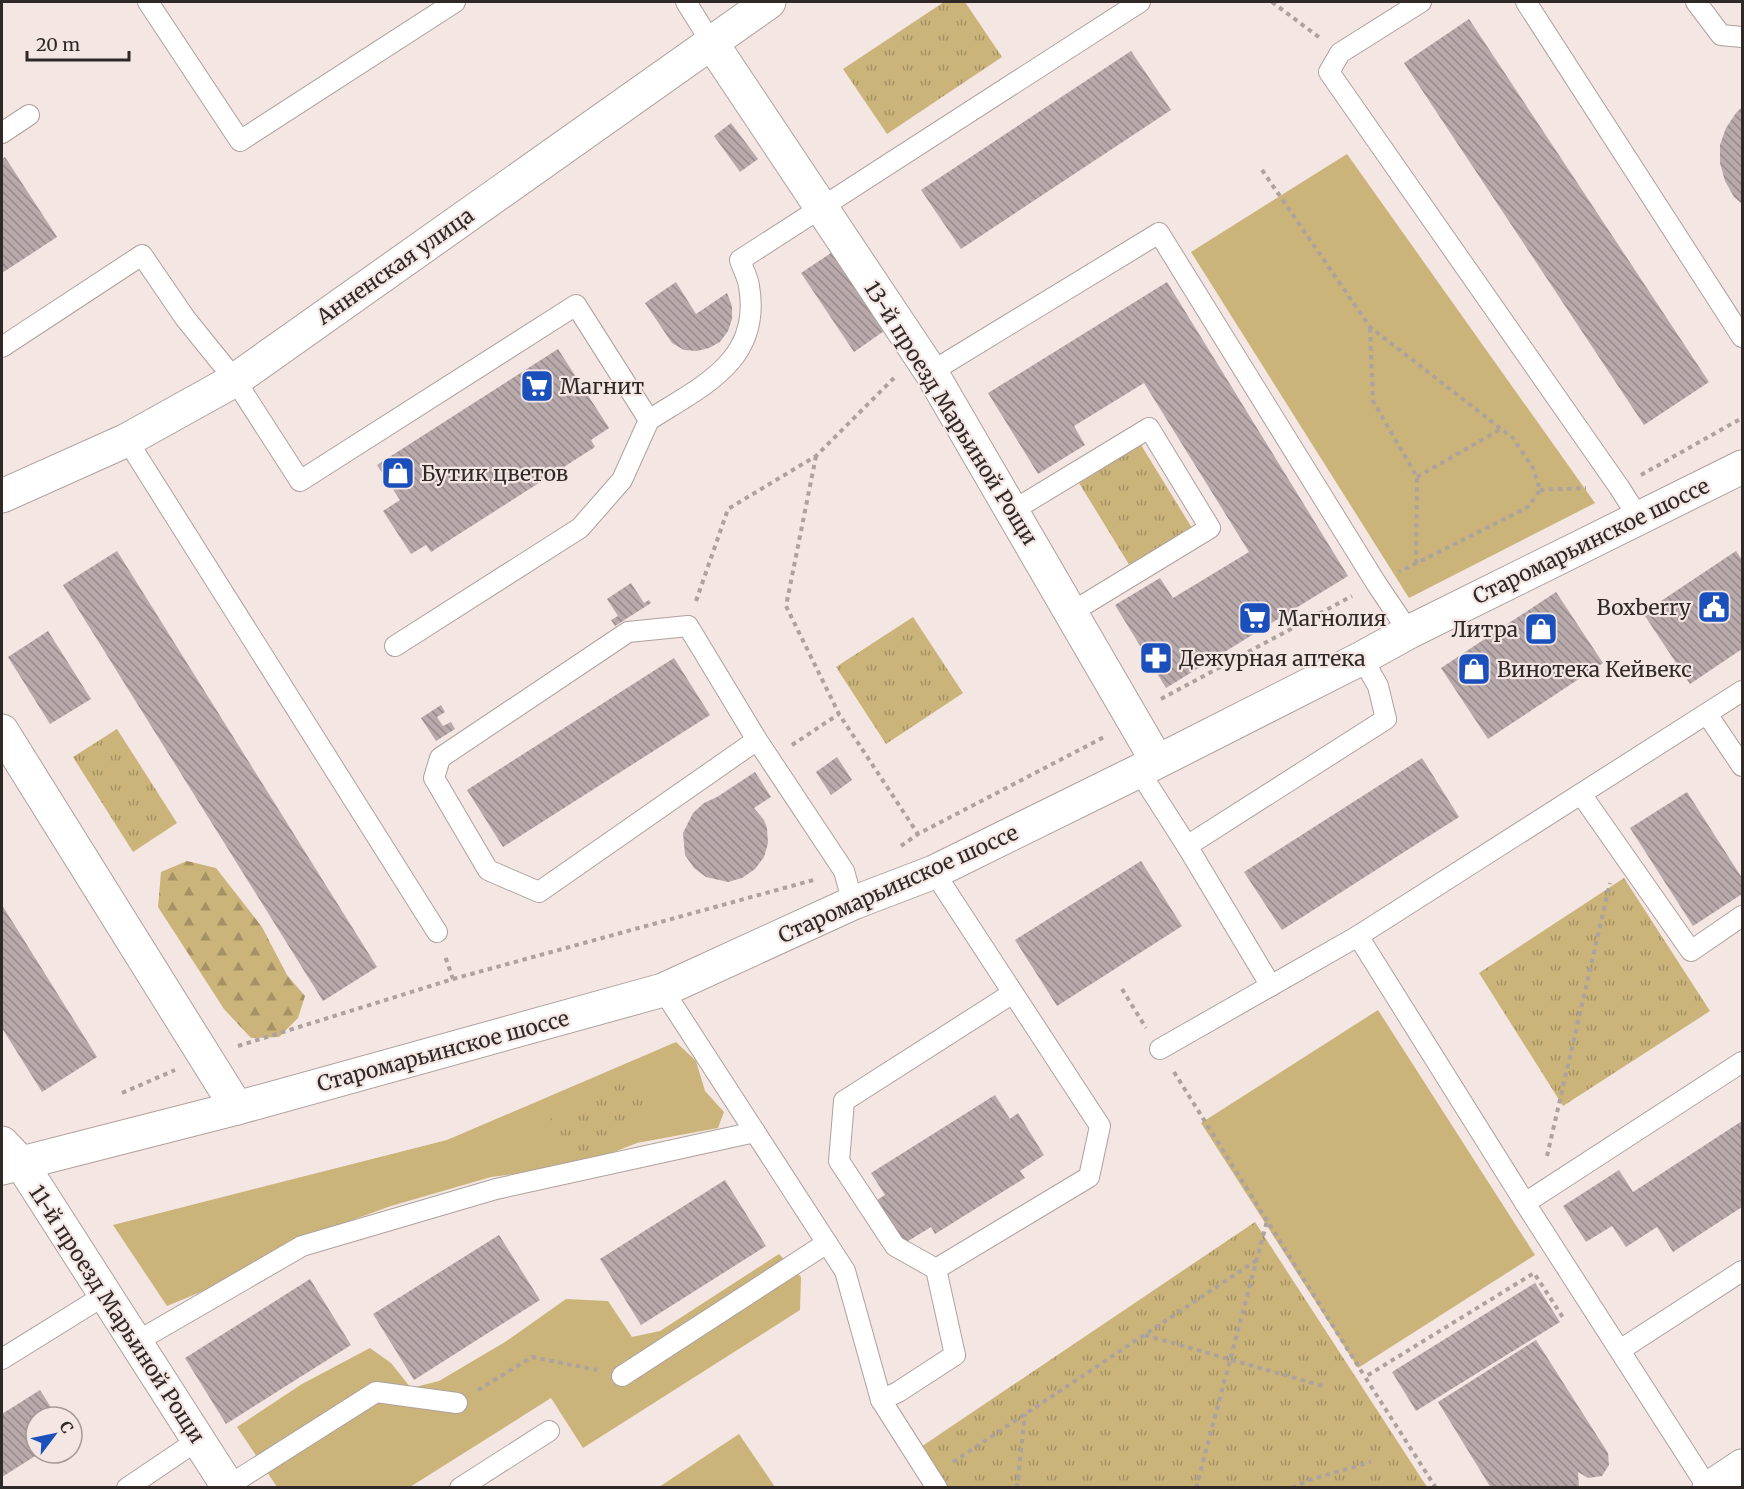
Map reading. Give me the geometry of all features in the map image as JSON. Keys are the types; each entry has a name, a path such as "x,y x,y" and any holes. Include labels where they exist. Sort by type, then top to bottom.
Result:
{"street":[{"name":"Анненская улица","path":"2,496 127,440 235,380 769,2"},
{"name":"13-й проезд Марьиной Рощи","path":"711,42 931,372 1072,612 1148,766"},
{"name":"Старомарьинское шоссе","path":"8,1158 237,1108 663,990 854,903 934,872 1362,658 1409,632 1743,467"},
{"path":"2,731 237,1108"},
{"name":"11-й проезд Марьиной Рощи","path":"8,1158 105,1295 229,1487"},
{"path":"1709,1488 1743,1466"}],"lane":[{"path":"148,2 240,141 455,2"},
{"path":"686,2 711,42"},
{"path":"395,646 580,528 621,480 649,420 710,381 735,358 746,338 751,310 749,285 740,260 1140,2"},
{"path":"1421,2 1340,53 1329,72 1619,487 1638,518"},
{"path":"1526,2 1743,337"},
{"path":"1696,2 1721,35 1743,37"},
{"path":"2,133 28,115"},
{"path":"931,372 1159,233 1409,632"},
{"path":"2,346 142,255 185,318 235,380 300,481 576,305 649,420"},
{"path":"1012,511 1149,428 1210,528 1072,612"},
{"path":"127,440 437,932"},
{"path":"757,740 539,892 488,870 434,778 440,758 628,632 688,626 757,740 844,871 854,903"},
{"path":"1187,846 1386,719 1378,686 1362,658"},
{"path":"1160,1049 1358,936 1743,691"},
{"path":"1707,714 1743,766"},
{"path":"1148,766 1187,846 1271,986"},
{"path":"1581,794 1691,951 1743,916"},
{"path":"934,872 1100,1126 1089,1177 936,1269"},
{"path":"1358,936 1532,1199 1620,1350 1709,1488"},
{"path":"663,990 845,1271 881,1400 934,1482"},
{"path":"881,1400 898,1392 955,1355 936,1269 895,1246 839,1161 844,1101 1013,993"},
{"path":"1532,1199 1743,1062"},
{"path":"136,1342 302,1246 496,1189 755,1132"},
{"path":"622,1376 827,1243"},
{"path":"1620,1350 1743,1271"},
{"path":"2,1359 105,1295"},
{"path":"229,1487 376,1392 457,1403"},
{"path":"460,1488 549,1431"},
{"path":"127,1488 198,1440"}],"path":[{"path":"1272,2 1340,53"},
{"path":"1370,327 1373,401 1418,477 1416,563"},
{"path":"688,626 728,509 816,456 896,376"},
{"path":"1540,490 1619,487 1743,418"},
{"path":"1418,477 1501,429"},
{"path":"816,456 786,606 839,714 918,834"},
{"path":"771,759 839,714"},
{"path":"894,851 918,834 1115,732"},
{"path":"1532,1199 1618,847"},
{"path":"122,1093 205,1057 453,979 844,871"},
{"path":"437,932 453,979"},
{"path":"1122,989 1436,1488"},
{"path":"1196,1488 1267,1220"},
{"path":"934,1482 1025,1414 1257,1260"},
{"path":"1365,1377 1534,1274 1566,1322"},
{"path":"1144,1335 1323,1386"},
{"path":"457,1403 532,1357 622,1376"},
{"path":"1017,1488 1025,1414"},
{"path":"1292,1488 1309,1480 1371,1461"}],"green space":[{"path":"944,2 965,2 1002,57 887,134 843,69"},
{"path":"1347,154 1595,503 1409,598 1191,252"},
{"path":"1141,445 1192,528 1130,566 1079,483"},
{"path":"913,617 963,693 886,744 836,667"},
{"path":"117,729 177,823 133,852 73,757"},
{"path":"187,861 216,868 262,927 287,975 305,996 298,1018 279,1037 251,1038 224,1009 158,907 161,872"},
{"path":"1624,878 1710,1011 1563,1106 1479,973"},
{"path":"1378,1010 1535,1255 1358,1368 1201,1123"},
{"path":"676,1042 696,1061 705,1091 724,1112 718,1128 637,1143 578,1166 491,1177 391,1206 283,1245 234,1278 167,1306 113,1225 447,1140"},
{"path":"626,1070 654,1114 578,1162 550,1119"},
{"path":"1255,1222 1427,1487 926,1487 906,1457"},
{"path":"779,1254 801,1277 800,1310 583,1448 551,1398 410,1487 277,1487 237,1427 302,1384 370,1348 391,1363 411,1388 439,1381 505,1342 566,1299 608,1301 632,1337 660,1331"},
{"path":"739,1434 775,1487 659,1487"}],"building":[{"path":"1469,19 1709,382 1644,425 1404,63"},
{"path":"1131,51 1171,110 961,249 921,190"},
{"path":"1742,107 1742,204 1734,197 1725,181 1720,163 1720,145 1726,128"},
{"path":"731,123 758,159 740,172 714,136"},
{"path":"5,157 57,237 2,273 2,159"},
{"path":"834,251 887,329 854,352 801,273"},
{"path":"676,282 696,314 727,293 732,306 732,319 728,331 720,342 697,351 684,350 672,343 645,303"},
{"path":"1167,282 1348,576 1166,688 1115,605 1160,578 1173,598 1249,552 1144,383 1074,426 1085,445 1038,474 988,393"},
{"path":"558,349 609,428 591,440 595,447 431,552 426,545 411,554 383,511 400,500 377,465"},
{"path":"117,551 377,967 323,1001 63,585"},
{"path":"1736,551 1742,560 1742,649 1690,684 1643,613"},
{"path":"631,583 644,603 649,600 651,603 615,626 611,620 618,616 607,599"},
{"path":"1556,592 1603,663 1488,739 1441,668"},
{"path":"48,631 91,699 50,724 8,657"},
{"path":"674,658 710,715 503,847 467,790"},
{"path":"441,705 445,712 437,717 443,726 451,722 455,729 436,741 421,718"},
{"path":"837,757 852,780 831,795 816,772"},
{"path":"1422,758 1459,817 1282,930 1244,872"},
{"path":"755,772 771,797 754,808 764,820 767,828 768,843 764,857 755,869 742,878 728,882 706,877 694,868 685,855 683,833 693,813 704,803"},
{"path":"1687,792 1742,878 1742,894 1693,926 1630,828"},
{"path":"1141,861 1182,926 1057,1006 1015,940"},
{"path":"2,905 97,1057 42,1092 2,1028"},
{"path":"995,1095 1010,1119 1018,1113 1044,1155 1020,1171 1025,1178 935,1234 931,1227 905,1243 877,1200 885,1195 871,1173"},
{"path":"1742,1121 1742,1207 1673,1252 1657,1227 1626,1247 1612,1226 1586,1242 1563,1206 1619,1170 1633,1192"},
{"path":"725,1180 766,1246 641,1325 600,1259"},
{"path":"499,1235 540,1300 414,1380 373,1314"},
{"path":"310,1279 351,1345 226,1424 185,1358"},
{"path":"1535,1283 1560,1322 1416,1411 1392,1372"},
{"path":"1536,1340 1608,1453 1609,1465 1602,1476 1588,1478 1578,1472 1579,1488 1491,1488 1438,1402"},
{"path":"40,1390 49,1405 24,1405 24,1463 2,1477 2,1414"}],"place":[{"name":"Магнит","path":"537,386"},
{"name":"Бутик цветов","path":"398,473"},
{"name":"Boxberry","path":"1714,607"},
{"name":"Магнолия","path":"1255,618"},
{"name":"Литра","path":"1541,629"},
{"name":"Дежурная аптека","path":"1156,658"},
{"name":"Винотека Кейвекс","path":"1474,669"}]}
